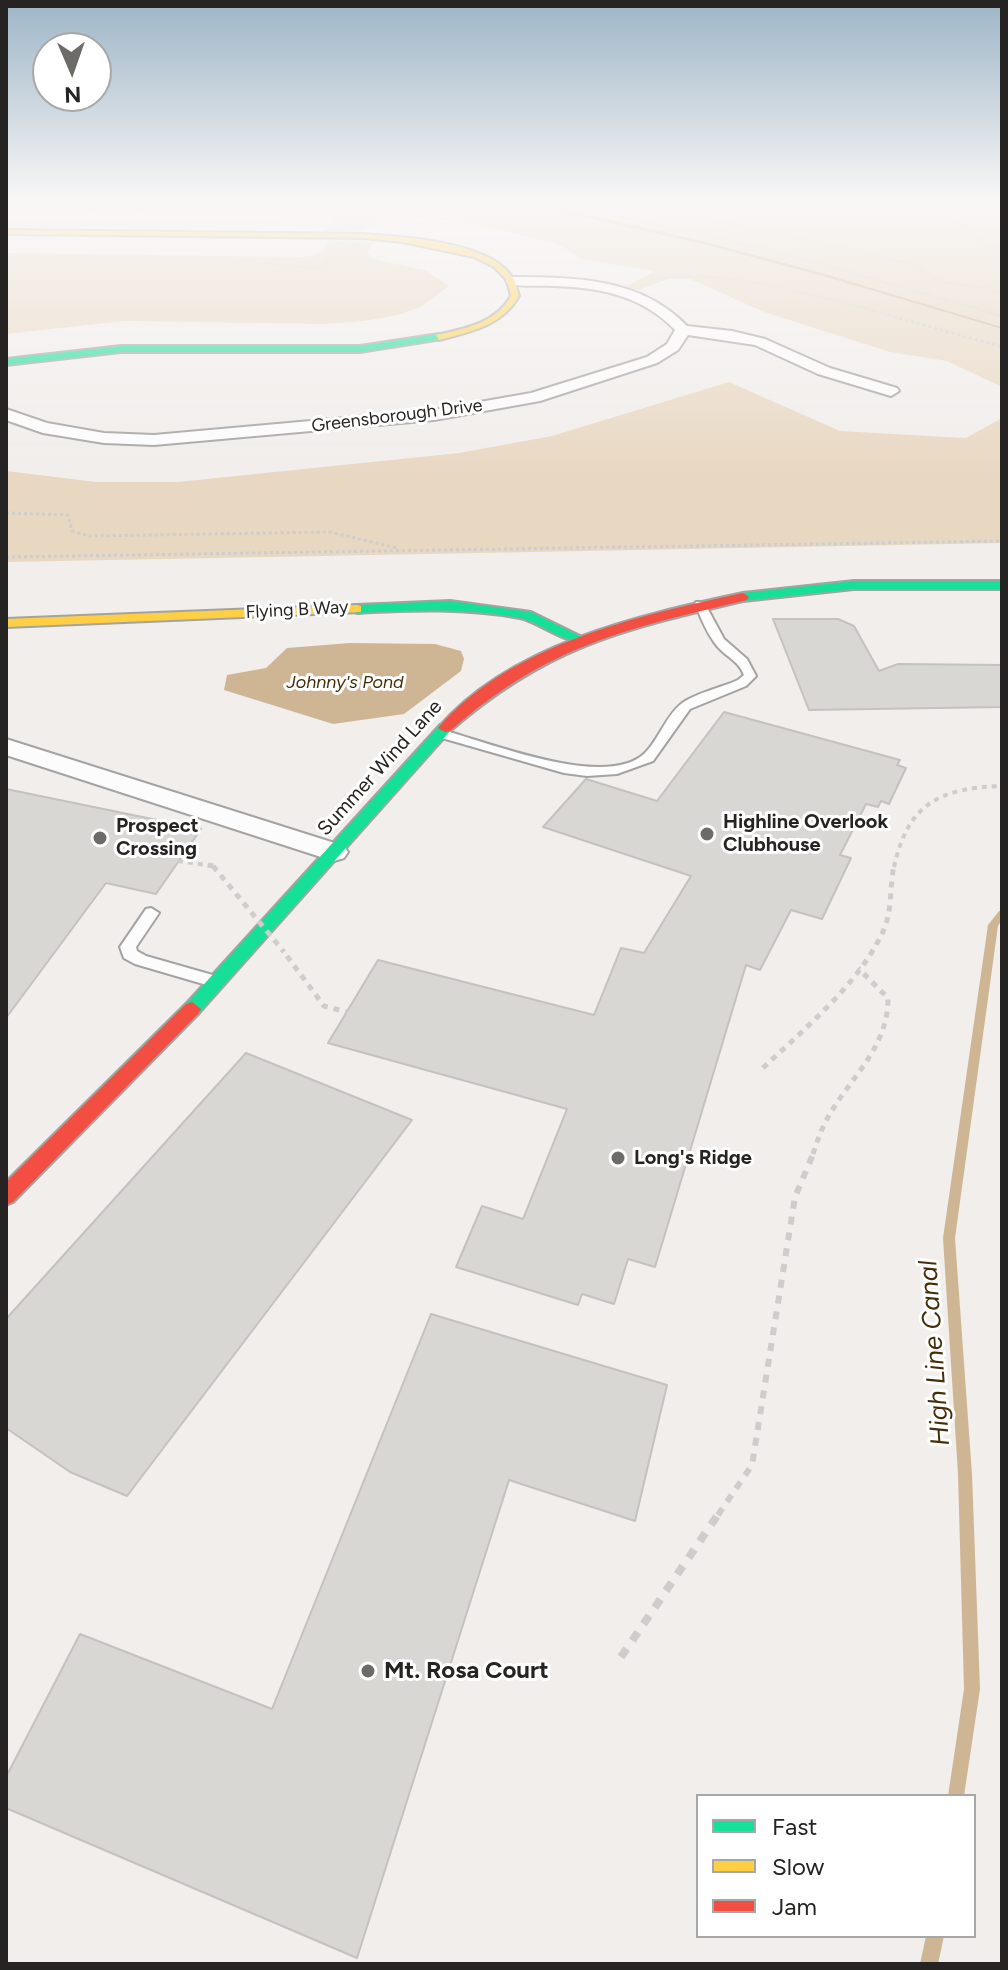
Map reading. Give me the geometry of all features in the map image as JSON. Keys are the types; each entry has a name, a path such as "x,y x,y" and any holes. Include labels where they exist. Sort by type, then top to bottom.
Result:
{"street":[{"path":"6,362 69,351 142,348 318,353 420,341 478,327 509,311 515,295"},
{"path":"628,295 650,302 672,315 683,330 732,335 760,342 824,371 891,391"},
{"name":"Greensborough Drive","path":"6,414 43,428 104,438 154,440 434,415 534,397 652,360 673,347 683,330"},
{"name":"Summer Wind Lane","path":"6,1196 219,982 439,733 486,692 528,666 582,640 657,614 700,604 817,587 1002,585"},
{"name":"Flying B Way","path":"6,623 450,605 527,615 582,640"},
{"path":"6,747 334,852"}],"lane":[{"path":"439,733 564,769 602,772 634,765 648,758 686,706 742,683 750,676 744,661 724,647 716,636 700,604"},
{"path":"151,913 134,934 128,947 130,954 141,960 219,982"}],"path":[{"path":"817,295 1002,347"},
{"path":"931,295 1002,316"},
{"path":"6,513 59,512 68,515 72,531 89,536 330,532 392,548 422,551"},
{"path":"6,557 1002,541"},
{"path":"763,1068 843,990 886,922 895,858 909,822 937,794 969,785 1002,786"},
{"path":"178,861 213,866 324,1006 347,1012"},
{"path":"621,1657 752,1465 795,1197 827,1119 871,1055 888,1021 888,998 858,968"}],"shaded area":[{"path":"6,295 437,295 421,307 364,321 327,324 124,321 6,334"},
{"path":"726,295 1002,295 1002,387 947,361 890,352 764,312"},
{"path":"729,382 840,431 966,438 1002,418 1002,543 6,562 6,471 96,482 178,482 459,453 552,436"}],"water":[{"name":"Johnny's Pond","path":"350,643 435,644 461,651 464,659 461,671 404,714 333,724 224,690 227,675 266,668 287,648"}],"building":[{"path":"773,619 838,619 854,626 879,671 898,664 1002,665 1002,707 809,710"},
{"name":"Long's Ridge","path":"724,712 900,760 897,765 906,768 889,804 881,801 878,807 866,804 840,855 851,858 822,919 791,910 760,970 746,965 655,1267 628,1259 614,1304 582,1294 578,1305 456,1267 482,1206 523,1219 567,1109 328,1043 378,960 594,1015 621,948 644,953 691,876 543,827 586,779 657,801"},
{"name":"Prospect Crossing","path":"6,789 201,829 156,894 106,883 6,1018"},
{"path":"246,1053 412,1120 127,1496 70,1472 6,1428 6,1319"},
{"name":"Mt. Rosa Court","path":"431,1314 667,1385 635,1521 509,1480 357,1958 6,1808 6,1777 80,1634 272,1709"}],"waterway":[{"name":"High Line Canal","path":"891,295 1002,328"},
{"name":"High Line Canal","path":"956,1794 972,1689 965,1474 949,1238 993,925 1002,913"},
{"name":"High Line Canal","path":"929,1964 935,1938"}],"traffic: fast":[{"path":"6,362 121,349 360,349 439,337"},
{"path":"743,597 854,585 1002,585"},
{"path":"357,609 450,605 527,615 582,640"},
{"path":"192,1009 445,728"}],"traffic: slow":[{"path":"439,337 493,320 510,306 515,295"},
{"path":"6,623 357,609"}],"traffic: jam":[{"path":"445,728 481,696 546,656 642,620 743,597"},
{"path":"6,1196 192,1009"}],"place":[{"name":"Highline Overlook Clubhouse","path":"707,834"},
{"name":"Prospect Crossing","path":"100,838"},
{"name":"Long's Ridge","path":"618,1158"},
{"name":"Mt. Rosa Court","path":"368,1671"}]}
